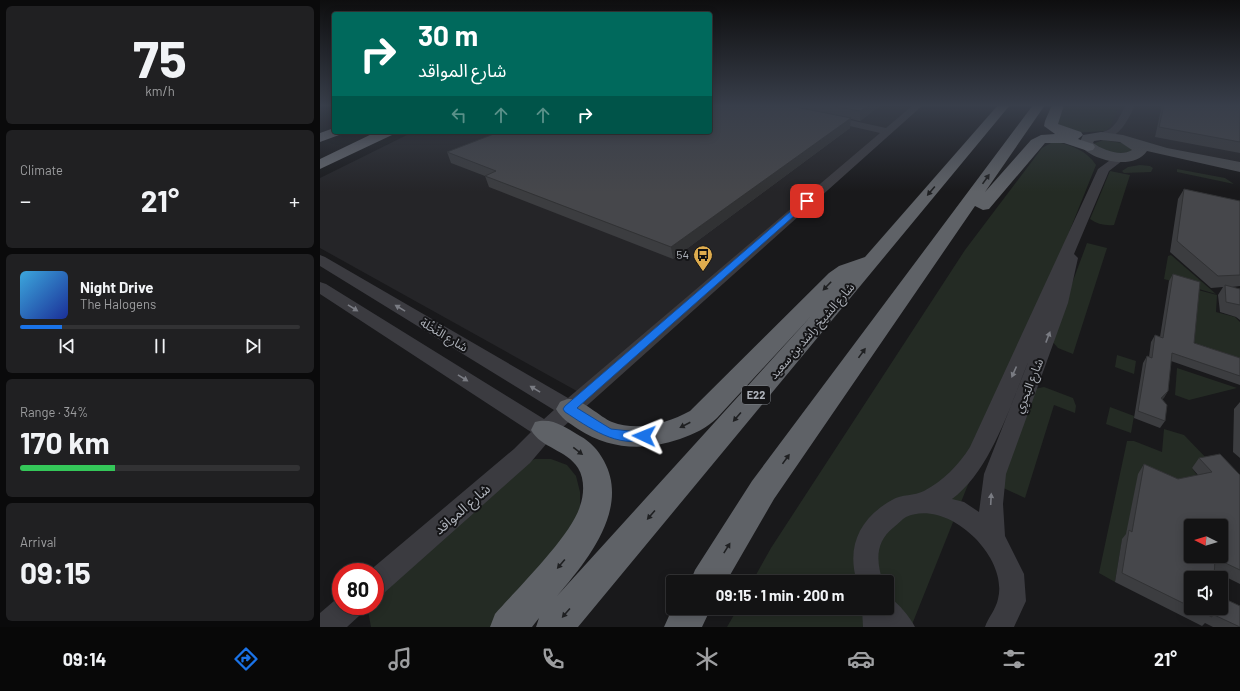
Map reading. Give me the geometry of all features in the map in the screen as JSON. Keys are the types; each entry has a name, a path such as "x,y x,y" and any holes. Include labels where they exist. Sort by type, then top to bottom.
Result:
{"highway":[{"path":"320,165 383,134"},
{"path":"956,162 967,134"},
{"name":"شارع الشيخ راشد بن سعيد","path":"554,627 872,261 979,134"},
{"path":"711,575 763,490 1018,134"},
{"path":"1070,134 1095,143"},
{"path":"900,301 1036,142 1054,138 1095,143"},
{"path":"569,409 596,427 610,433 632,437 656,435 680,428 700,417 716,403 836,277 852,267 872,261"},
{"path":"508,627 570,554 586,532 595,511 598,491 595,473 588,459 577,449 545,430"},
{"path":"682,627 689,615"}],"main road":[{"path":"1095,143 1129,149 1240,176"},
{"path":"1129,149 1166,152 1240,167"}],"street":[{"name":"شارع المواقد","path":"384,563 514,451 545,430 883,134"},
{"path":"1104,169 1104,164 1095,143 1108,134"},
{"path":"1104,169 1129,149 1123,134"},
{"name":"شارع البَحرِي","path":"923,503 942,493 958,481 970,468 979,452 1104,169"},
{"name":"شارع البَحرِي","path":"993,538 991,504 995,474 1060,303 1075,234"},
{"name":"شارع النَّخْلة","path":"320,260 569,409"},
{"path":"320,287 545,430"},
{"name":"شارع المواقد","path":"384,576 522,456 545,430"},
{"path":"867,575 866,551 872,531 885,515 903,506 923,503 942,505 961,512 978,523 993,538 1006,558 1012,579 1012,600 1006,619 999,627"},
{"path":"320,619 332,609"},
{"path":"326,627 339,615"},
{"path":"876,615 877,627"},
{"path":"888,615 901,627"}],"shaded area":[{"path":"408,134 884,134 584,395 320,248 320,178"},
{"path":"1113,134 1240,134 1240,165 1163,150"},
{"path":"1103,140 1122,143 1131,148 1133,153 1112,155 1093,144"},
{"path":"1056,142 1079,149 1084,152 1096,165 911,627 727,627 734,615 894,615 894,575 756,575 771,548 965,250 1042,148"},
{"path":"1140,165 1150,166 1153,168 1151,172 1124,173 1122,171 1128,167"},
{"path":"1177,169 1225,178 1234,184 1177,172"},
{"path":"1110,171 1130,175 1114,225 1098,223 1090,219"},
{"path":"1087,243 1107,248 1073,354 1058,348 1051,340"},
{"path":"1171,255 1216,294 1164,279 1168,256"},
{"path":"1198,290 1217,295 1216,312 1235,317 1240,322 1240,366 1193,351"},
{"path":"1117,355 1136,361 1134,374 1115,367"},
{"path":"1177,368 1237,388 1189,400 1175,395"},
{"path":"1044,387 1073,398 1076,406 1075,413 1054,405 1025,498 999,486 1034,389"},
{"path":"1110,407 1134,416 1131,433 1106,424"},
{"path":"1164,429 1184,435 1211,463 1192,468 1202,482 1193,519 1184,519 1184,558 1122,540 1115,582 1099,573 1127,441 1134,441 1162,452"},
{"path":"535,459 551,459 567,465 576,476 580,492 580,510 572,532 493,627 371,627 369,615 384,615 384,589 522,464"}],"building":[{"path":"493,134 828,134 671,247 485,176 496,171 447,152"},
{"path":"1198,134 1240,134 1240,142"},
{"path":"1184,189 1240,201 1240,275 1218,276 1177,241"},
{"path":"1173,274 1200,282 1194,343 1240,358 1240,376 1172,353 1168,391 1161,398 1167,405 1165,421 1138,411 1147,356 1152,358 1155,335 1163,338"},
{"path":"1225,285 1240,289 1240,305 1226,302"},
{"path":"1220,454 1240,475 1240,570 1225,563 1228,563 1228,519 1184,519 1184,563 1215,563 1214,571 1184,571 1184,604 1122,573 1129,530 1132,532 1144,464 1178,479 1212,472 1199,458"},
{"path":"1228,600 1240,606 1240,627 1214,615 1228,615"}],"place":[{"name":"54","path":"703,272"}],"route":[{"path":"644,436 632,437 610,433 596,427 569,409 807,201"}]}
